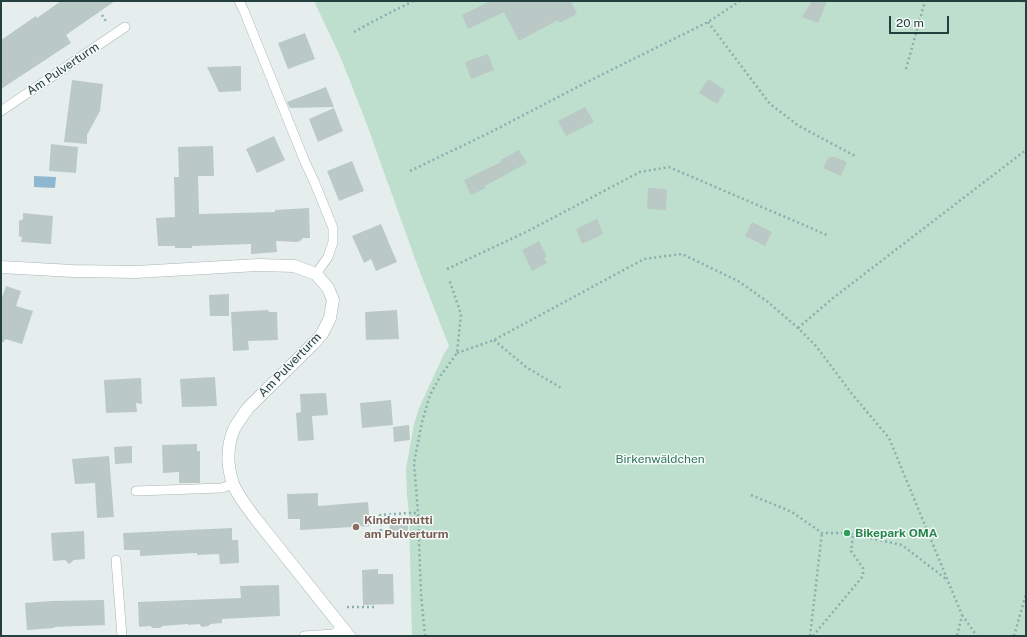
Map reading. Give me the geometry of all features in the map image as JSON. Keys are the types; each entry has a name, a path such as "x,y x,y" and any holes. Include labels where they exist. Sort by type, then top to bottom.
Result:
{"street":[{"path":"1,267 73,271 136,272 270,265 294,266 316,274"},
{"name":"Am Pulverturm","path":"316,274 328,288 333,300 330,318 322,334 313,344 248,408 234,430 228,449 229,464 233,484 243,501 345,631"}],"lane":[{"path":"239,1 333,228 334,242 328,257 316,274"},
{"name":"Am Pulverturm","path":"1,111 125,27"},
{"path":"136,491 222,488 233,484"},
{"path":"116,560 122,636"},
{"path":"304,636 334,634 345,631"}],"path":[{"path":"354,32 413,1"},
{"path":"410,170 489,133 708,22 740,1"},
{"path":"906,69 925,1"},
{"path":"1022,1 1026,2"},
{"path":"708,22 770,104 799,126 857,157"},
{"path":"798,328 832,298 1026,150"},
{"path":"447,269 528,231 640,172 669,167 827,235"},
{"path":"457,354 494,340 644,259 682,254 738,281 768,302 816,346 852,394 889,438 962,615 977,636"},
{"path":"425,636 421,594 418,514 414,463 422,422 430,395 441,375 457,354 461,314 449,279"},
{"path":"494,340 526,367 563,390"},
{"path":"751,495 792,512 822,533 847,534 902,545 947,579"},
{"path":"380,531 380,516 409,513 418,514"},
{"path":"810,636 822,533"},
{"path":"813,636 863,576 863,568 851,551 853,535"},
{"path":"1014,636 1026,594"},
{"path":"341,607 375,607"},
{"path":"957,636 962,615"}],"green space":[{"name":"Birkenwäldchen","path":"314,1 1026,1 1026,636 412,636 409,513 406,469 414,424 419,408 449,346 418,267 366,122 340,56"}],"water":[{"path":"34,176 56,177 55,188 34,187"}],"building":[{"path":"61,1 115,1 66,35 71,43 1,89 1,40"},
{"path":"491,1 571,1 577,14 559,23 558,20 519,41 504,12 468,29 462,15"},
{"path":"812,1 827,1 818,23 802,17"},
{"path":"305,33 315,59 288,69 278,43"},
{"path":"488,54 494,70 471,79 465,62"},
{"path":"241,66 241,91 219,92 207,67"},
{"path":"708,79 725,90 717,104 699,93"},
{"path":"72,80 103,84 100,111 87,135 87,144 64,142"},
{"path":"326,87 334,107 290,108 287,102"},
{"path":"585,107 594,122 566,136 558,121"},
{"path":"334,108 343,131 318,142 309,119"},
{"path":"274,136 285,160 257,173 246,149"},
{"path":"51,144 78,147 76,173 49,171"},
{"path":"213,146 214,176 198,176 199,214 275,212 275,210 309,208 310,238 303,238 297,242 276,241 277,252 251,254 251,244 192,246 192,248 158,246 156,218 175,217 174,177 179,177 178,147"},
{"path":"519,150 527,163 485,186 486,188 471,195 464,180 501,162 500,160"},
{"path":"829,157 835,157 847,162 841,176 823,168"},
{"path":"352,161 364,191 339,201 327,171"},
{"path":"648,188 667,189 666,210 647,209"},
{"path":"23,213 53,216 51,244 21,242 22,237 19,236 19,221 23,219"},
{"path":"597,219 603,234 582,244 576,229"},
{"path":"752,222 772,232 765,246 745,236"},
{"path":"381,224 397,262 376,271 371,259 364,263 352,236"},
{"path":"539,241 547,257 544,258 547,263 532,271 522,250"},
{"path":"6,286 21,291 16,306 33,311 22,344 5,339 4,342 1,342 1,300"},
{"path":"229,294 229,316 210,316 209,295"},
{"path":"268,310 269,312 277,312 278,340 248,341 249,350 233,351 231,312"},
{"path":"397,310 399,339 366,340 365,312"},
{"path":"215,377 217,406 182,407 180,379"},
{"path":"141,378 142,404 136,403 137,412 106,413 104,380"},
{"path":"326,393 328,415 312,416 314,440 298,441 296,413 301,412 300,394"},
{"path":"391,400 393,425 362,428 360,403"},
{"path":"409,425 410,440 394,442 393,427"},
{"path":"197,444 197,451 200,451 200,483 179,483 179,472 163,473 162,445"},
{"path":"132,446 132,463 115,464 114,447"},
{"path":"109,456 114,517 97,518 95,483 75,484 72,459"},
{"path":"318,493 318,506 368,502 370,526 300,530 300,519 288,519 287,494"},
{"path":"389,519 408,519 408,536 390,537"},
{"path":"232,528 232,540 238,540 239,563 220,564 219,554 197,555 197,553 140,556 140,550 124,550 123,533"},
{"path":"84,531 85,559 74,560 69,564 65,560 53,561 51,533"},
{"path":"378,569 378,574 393,574 394,604 363,605 362,570"},
{"path":"279,585 280,616 222,619 222,623 202,627 199,624 188,624 163,626 160,628 153,628 150,626 139,627 138,602 241,598 240,586"},
{"path":"104,600 105,625 54,627 27,630 25,603"}],"place":[{"name":"Kindermutti am Pulverturm","path":"356,527"},
{"name":"Bikepark OMA","path":"847,533"}]}
